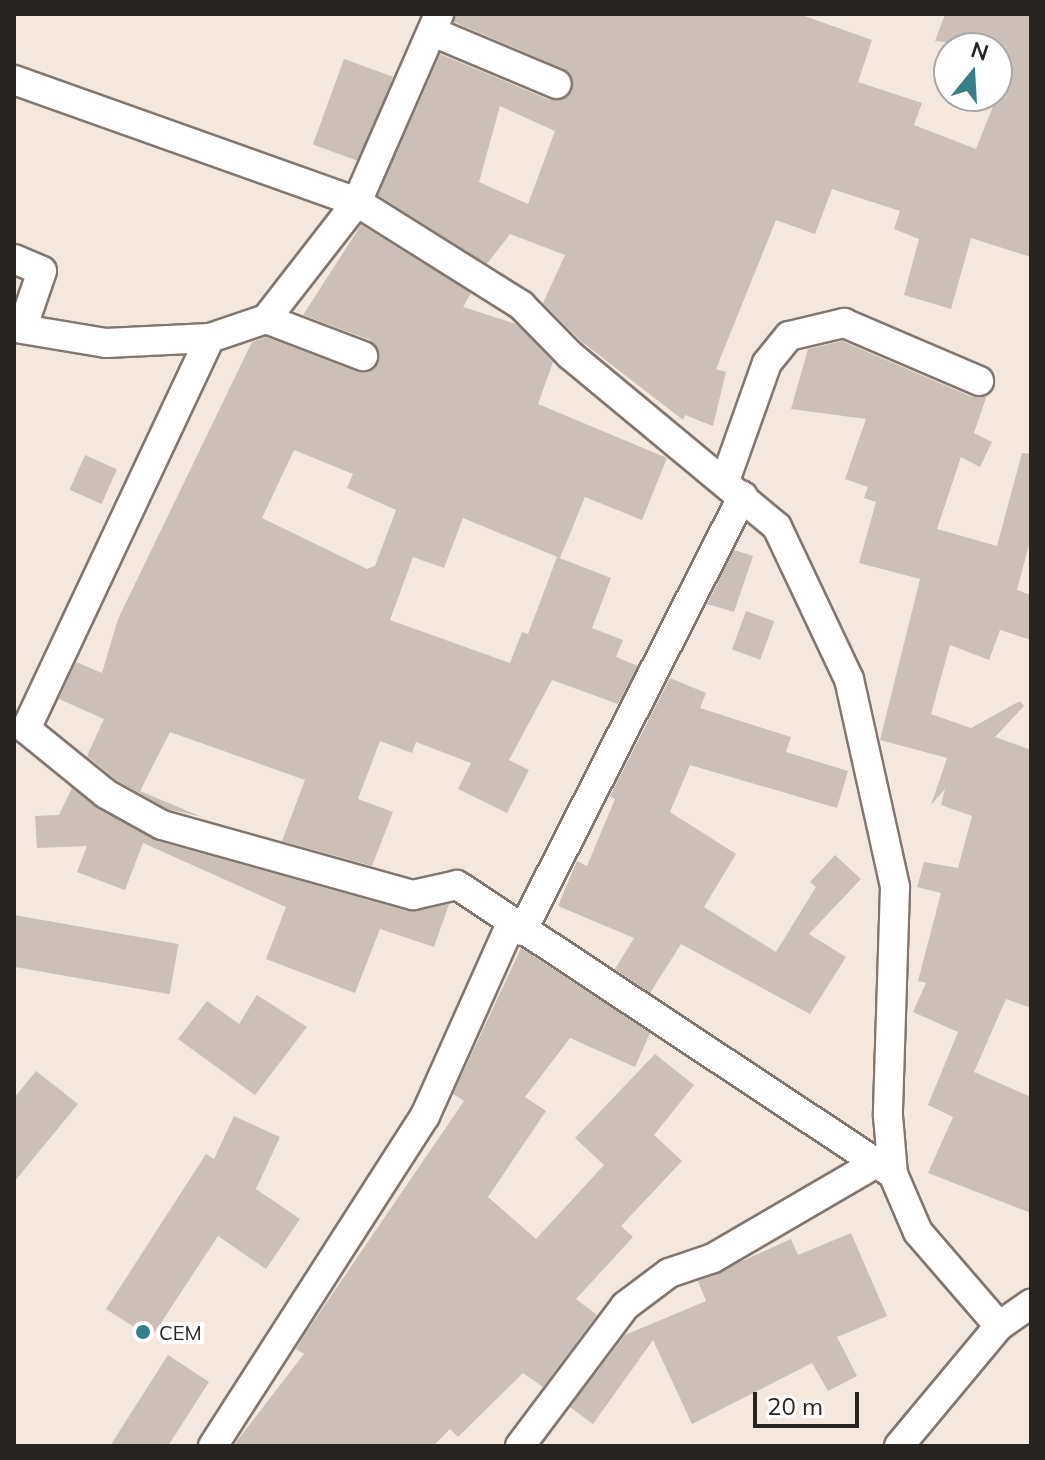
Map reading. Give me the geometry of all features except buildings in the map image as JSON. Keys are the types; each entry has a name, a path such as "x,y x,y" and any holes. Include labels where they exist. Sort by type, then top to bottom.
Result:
{"street":[{"path":"14,259 42,271 18,337 106,343 210,338 266,319 357,202 436,23 557,84"},
{"path":"14,80 357,202 521,305 656,428 734,487 777,527 853,694 895,887 884,1168"},
{"path":"266,319 363,356"},
{"path":"213,1446 425,1116 734,487 767,363 789,336 844,323 979,381"},
{"path":"210,338 20,722 106,794 162,825 413,895 457,885 516,928 884,1168 918,1232 999,1326"},
{"path":"520,1446 625,1306 669,1273 713,1258 884,1168"},
{"path":"899,1446 999,1326 1031,1304"}],"place":[{"name":"CEM","path":"143,1332"}]}
